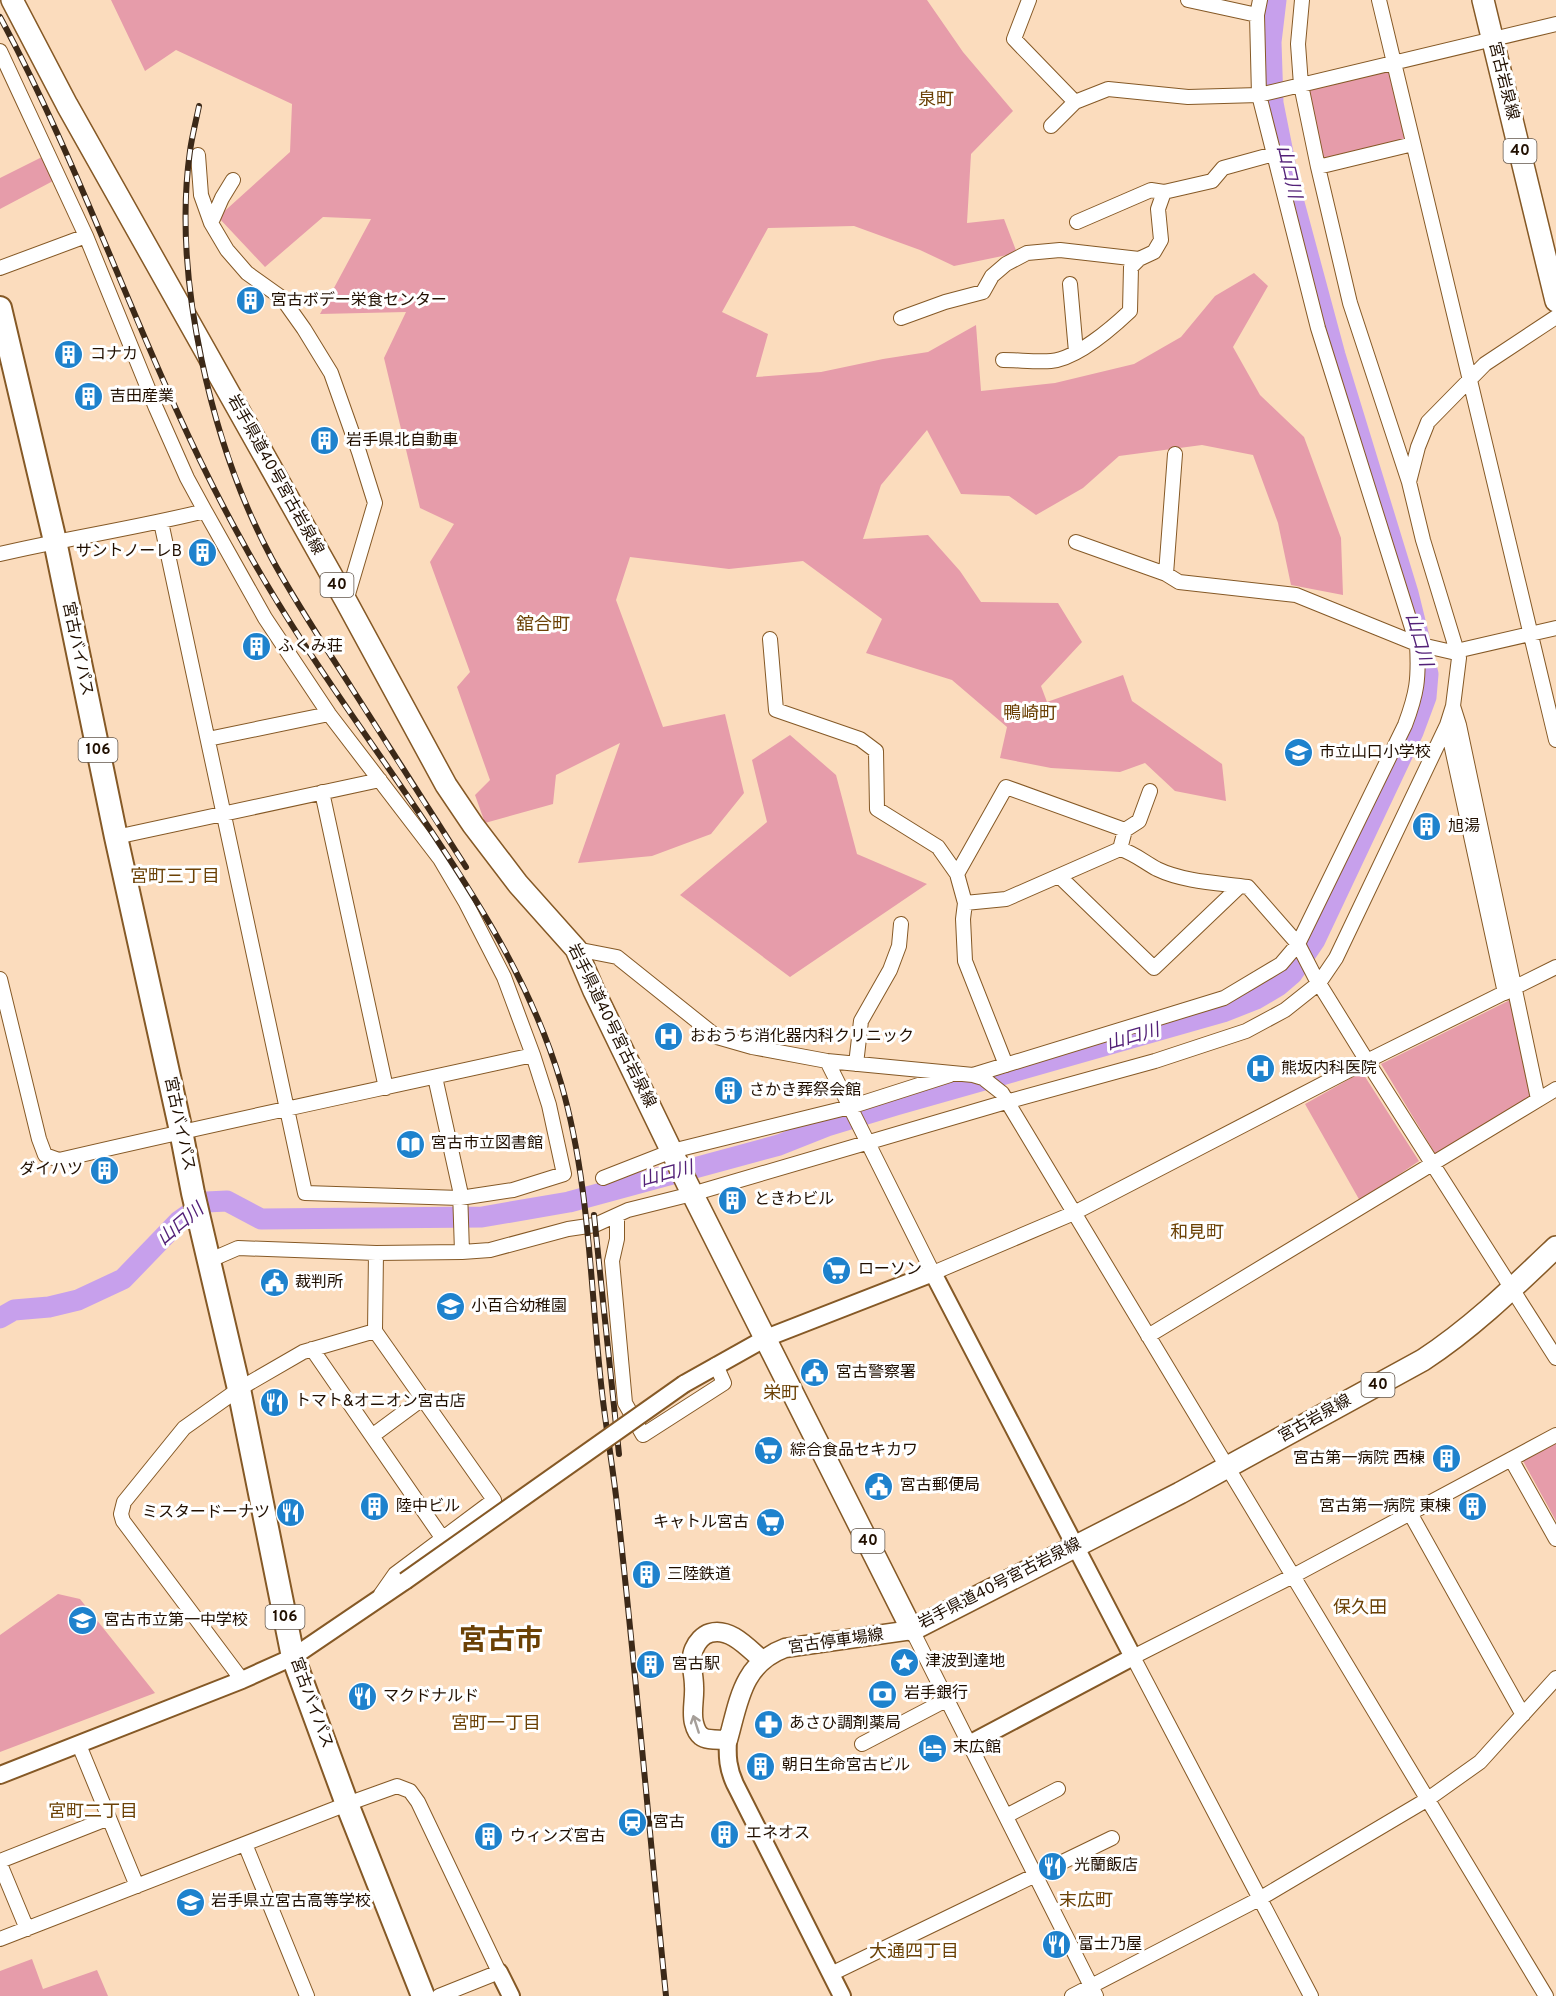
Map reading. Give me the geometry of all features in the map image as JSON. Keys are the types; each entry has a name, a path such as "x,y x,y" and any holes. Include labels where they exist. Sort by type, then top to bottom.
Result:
{"highway":[{"name":"宮古バイパス","path":"0,308 55,541 116,837 182,1131 193,1193 239,1389 293,1657 347,1804 423,1996"}],"main road":[{"name":"岩手県道40号宮古岩泉線","path":"12,0 67,105 346,601 446,785 518,884 576,948 594,991 689,1189 912,1630 1180,1493"},
{"name":"宮古岩泉線","path":"1483,0 1556,302"},
{"name":"宮古岩泉線","path":"1180,1493 1423,1360 1454,1340 1556,1246"},
{"name":"宮古停車場線","path":"762,1659 785,1648 912,1630"},
{"path":"718,1632 728,1634 742,1642 762,1659 745,1684 728,1740 700,1736 693,1722 692,1656 694,1648 703,1636 718,1632"}],"street":[{"path":"1029,0 1014,39 1075,102"},
{"path":"1188,0 1257,15"},
{"path":"978,1077 1006,1065 1224,998 1281,964 1298,944 1405,725 1416,694 1417,644 1318,328 1274,154 1263,95 1257,15 1260,0"},
{"path":"208,1261 238,1248 376,1253 462,1252 511,1246 568,1229 595,1225 689,1189 1004,1097 1155,1061 1246,1031 1285,1010 1317,980 1336,958 1447,724 1453,706 1459,658 1454,652 1408,482 1350,303 1298,86 1298,44 1302,0"},
{"path":"1379,0 1556,740"},
{"path":"1051,126 1075,102 1108,89 1188,97 1263,95 1556,24"},
{"path":"0,51 86,236 187,478 265,618 330,714 440,859 466,903 504,977 549,1105 564,1174 460,1205 305,1193 161,522"},
{"path":"1318,167 1413,144"},
{"path":"1077,222 1151,190 1164,192 1212,182 1223,168 1274,154"},
{"path":"198,155 201,195 212,223 227,250 247,273 282,298 304,329 331,373 359,452 375,502 346,601"},
{"path":"212,223 222,198 233,180"},
{"path":"1004,360 1053,361 1076,352 1107,332 1130,311 1131,267 1139,259 1154,252 1161,240 1158,209 1164,192"},
{"path":"0,268 86,236"},
{"path":"901,318 982,292 992,276 1006,264 1027,253 1060,250 1139,259"},
{"path":"1070,284 1076,352"},
{"path":"1408,482 1428,422 1485,364 1556,317"},
{"path":"1166,574 1174,454"},
{"path":"0,554 205,511"},
{"path":"1076,542 1166,574 1179,582 1296,595 1417,644 1454,652 1556,628"},
{"path":"770,639 776,710 860,739 876,751 877,809 938,847 957,874 965,903 963,919 965,961 1006,1065"},
{"path":"1453,706 1459,725 1510,990"},
{"path":"208,739 330,714"},
{"path":"1447,724 1538,1099"},
{"path":"116,837 380,780"},
{"path":"957,874 1006,787 1125,831"},
{"path":"1120,849 1125,831 1139,821 1150,791"},
{"path":"322,792 386,1088"},
{"path":"965,903 1006,899 1120,849 1131,852 1157,869 1181,877 1248,887 1298,944 1317,980 1367,1061 1556,1358"},
{"path":"1059,876 1154,968 1240,886"},
{"path":"856,1064 861,1021 890,970 899,946 901,924"},
{"path":"576,948 617,957 717,1037 752,1047 827,1061 978,1077 1004,1097 1546,1996"},
{"path":"0,1775 242,1680 293,1657 373,1605 684,1384 766,1338 933,1273 1074,1213 1367,1061 1556,967"},
{"path":"0,980 4,1003 45,1155 59,1160 533,1055"},
{"path":"827,1061 1074,1546 1311,1996"},
{"path":"603,1178 674,1155 851,1109 955,1074"},
{"path":"435,1077 460,1205 462,1252"},
{"path":"1148,1336 1556,1089"},
{"path":"617,1216 617,1239 612,1261 625,1403 644,1435 724,1383 716,1365"},
{"path":"373,1605 395,1574 494,1500 375,1331 376,1253"},
{"path":"242,1680 123,1521 121,1514 124,1502 184,1428 239,1389 303,1352 375,1331"},
{"path":"312,1349 444,1539"},
{"path":"372,1436 422,1399"},
{"path":"969,1744 1293,1576 1556,1435"},
{"path":"1511,1459 1556,1538"},
{"path":"1410,1513 1523,1714"},
{"path":"912,1630 1094,1991"},
{"path":"1072,1996 1094,1991 1261,1898 1428,1799 1480,1762 1556,1678"},
{"path":"862,1744 946,1700"},
{"path":"728,1740 729,1770 735,1784 842,1996"},
{"path":"79,1745 137,1886"},
{"path":"0,1939 397,1786 410,1791 418,1802 511,1996"},
{"path":"1006,1816 1058,1789"},
{"path":"27,1929 0,1862 109,1818"},
{"path":"831,1974 1112,1838"},
{"path":"245,1844 308,1996"},
{"path":"439,1996 499,1971"}],"shaded area":[{"path":"111,0 927,0 963,52 1013,111 971,154 967,223 1004,219 1017,253 954,266 920,250 854,226 768,228 722,312 768,334 756,377 821,372 928,352 976,325 981,391 1055,383 1134,364 1181,337 1215,296 1254,273 1268,286 1233,347 1260,395 1304,437 1341,538 1343,595 1291,585 1278,523 1253,455 1202,445 1119,456 1083,488 1036,515 1009,496 961,494 927,430 881,485 863,539 928,535 960,571 981,602 1058,603 1082,642 1041,686 1047,702 1123,675 1132,701 1222,764 1226,801 1175,791 1145,763 1120,772 1051,768 1000,758 1007,727 952,680 866,653 882,619 803,561 729,569 630,557 616,600 663,727 725,714 744,793 711,834 652,856 578,863 620,743 556,775 553,804 485,823 475,795 490,780 457,687 470,672 430,562 454,524 420,508 384,358 406,312 320,314 371,219 323,217 265,267 218,217 290,152 292,104 176,50 145,71"},
{"path":"1389,69 1407,142 1321,161 1306,88"},
{"path":"42,157 53,181 0,209 0,178"},
{"path":"790,735 836,775 857,854 927,884 790,977 680,895 767,822 752,760"},
{"path":"1510,1000 1531,1100 1436,1155 1381,1064"},
{"path":"1362,1072 1419,1161 1360,1201 1305,1104"},
{"path":"1556,1442 1556,1521 1523,1461"},
{"path":"58,1594 80,1599 155,1693 0,1752 0,1635"},
{"path":"32,1959 43,1989 97,1970 108,1996 0,1996 0,1971"}],"waterway":[{"name":"山口川","path":"0,1318 14,1310 49,1307 78,1300 123,1279 179,1221 206,1202 227,1201 261,1219 482,1217 569,1202 779,1145 827,1126 896,1105 1223,1012 1256,999 1278,986 1292,974 1315,940 1413,732 1426,697 1428,674 1408,593 1335,355 1290,188 1273,103 1271,42 1276,0"}],"railway":[{"path":"0,17 63,147 177,412 242,541 304,644 439,842 480,908 518,975 549,1046 571,1122 584,1201 666,1996"},
{"path":"199,106 190,151 186,200 187,253 192,306 202,361 231,466 251,515 291,592 466,867"},
{"path":"594,1215 619,1454"}],"place":[{"name":"宮古ボデー栄食センター","path":"250,301"},
{"name":"コナカ","path":"69,355"},
{"name":"吉田産業","path":"89,397"},
{"name":"岩手県北自動車","path":"325,441"},
{"name":"サントノーレB","path":"203,552"},
{"name":"ふくみ荘","path":"257,647"},
{"name":"市立山口小学校","path":"1298,753"},
{"name":"旭湯","path":"1427,827"},
{"name":"おおうち消化器内科クリニック","path":"669,1037"},
{"name":"熊坂内科医院","path":"1260,1069"},
{"name":"さかき葬祭会館","path":"728,1091"},
{"name":"宮古市立図書館","path":"410,1144"},
{"name":"ダイハツ","path":"104,1170"},
{"name":"ときわビル","path":"733,1200"},
{"name":"ローソン","path":"837,1270"},
{"name":"裁判所","path":"274,1283"},
{"name":"小百合幼稚園","path":"450,1307"},
{"name":"宮古警察署","path":"815,1373"},
{"name":"トマト&オニオン宮古店","path":"274,1402"},
{"name":"綜合食品セキカワ","path":"769,1451"},
{"name":"宮古第一病院 西棟","path":"1446,1459"},
{"name":"宮古郵便局","path":"879,1486"},
{"name":"陸中ビル","path":"375,1507"},
{"name":"宮古第一病院 東棟","path":"1472,1507"},
{"name":"ミスタードーナツ","path":"291,1513"},
{"name":"キャトル宮古","path":"770,1523"},
{"name":"三陸鉄道","path":"646,1575"},
{"name":"宮古市立第一中学校","path":"83,1621"},
{"name":"津波到達地","path":"904,1662"},
{"name":"宮古駅","path":"651,1665"},
{"name":"岩手銀行","path":"883,1694"},
{"name":"マクドナルド","path":"362,1697"},
{"name":"あさひ調剤薬局","path":"768,1724"},
{"name":"末広館","path":"932,1748"},
{"name":"朝日生命宮古ビル","path":"761,1766"},
{"name":"宮古","path":"632,1823"},
{"name":"エネオス","path":"725,1834"},
{"name":"ウィンズ宮古","path":"489,1837"},
{"name":"光蘭飯店","path":"1053,1866"},
{"name":"岩手県立宮古高等学校","path":"190,1902"},
{"name":"富士乃屋","path":"1057,1945"}],"district":[{"name":"泉町","path":"936,100"},
{"name":"舘合町","path":"543,625"},
{"name":"鴨崎町","path":"1030,714"},
{"name":"宮町三丁目","path":"175,877"},
{"name":"和見町","path":"1197,1233"},
{"name":"栄町","path":"781,1394"},
{"name":"保久田","path":"1360,1608"},
{"name":"宮古市","path":"501,1642"},
{"name":"宮町一丁目","path":"496,1724"},
{"name":"宮町二丁目","path":"93,1812"},
{"name":"末広町","path":"1086,1901"},
{"name":"大通四丁目","path":"914,1952"}]}
